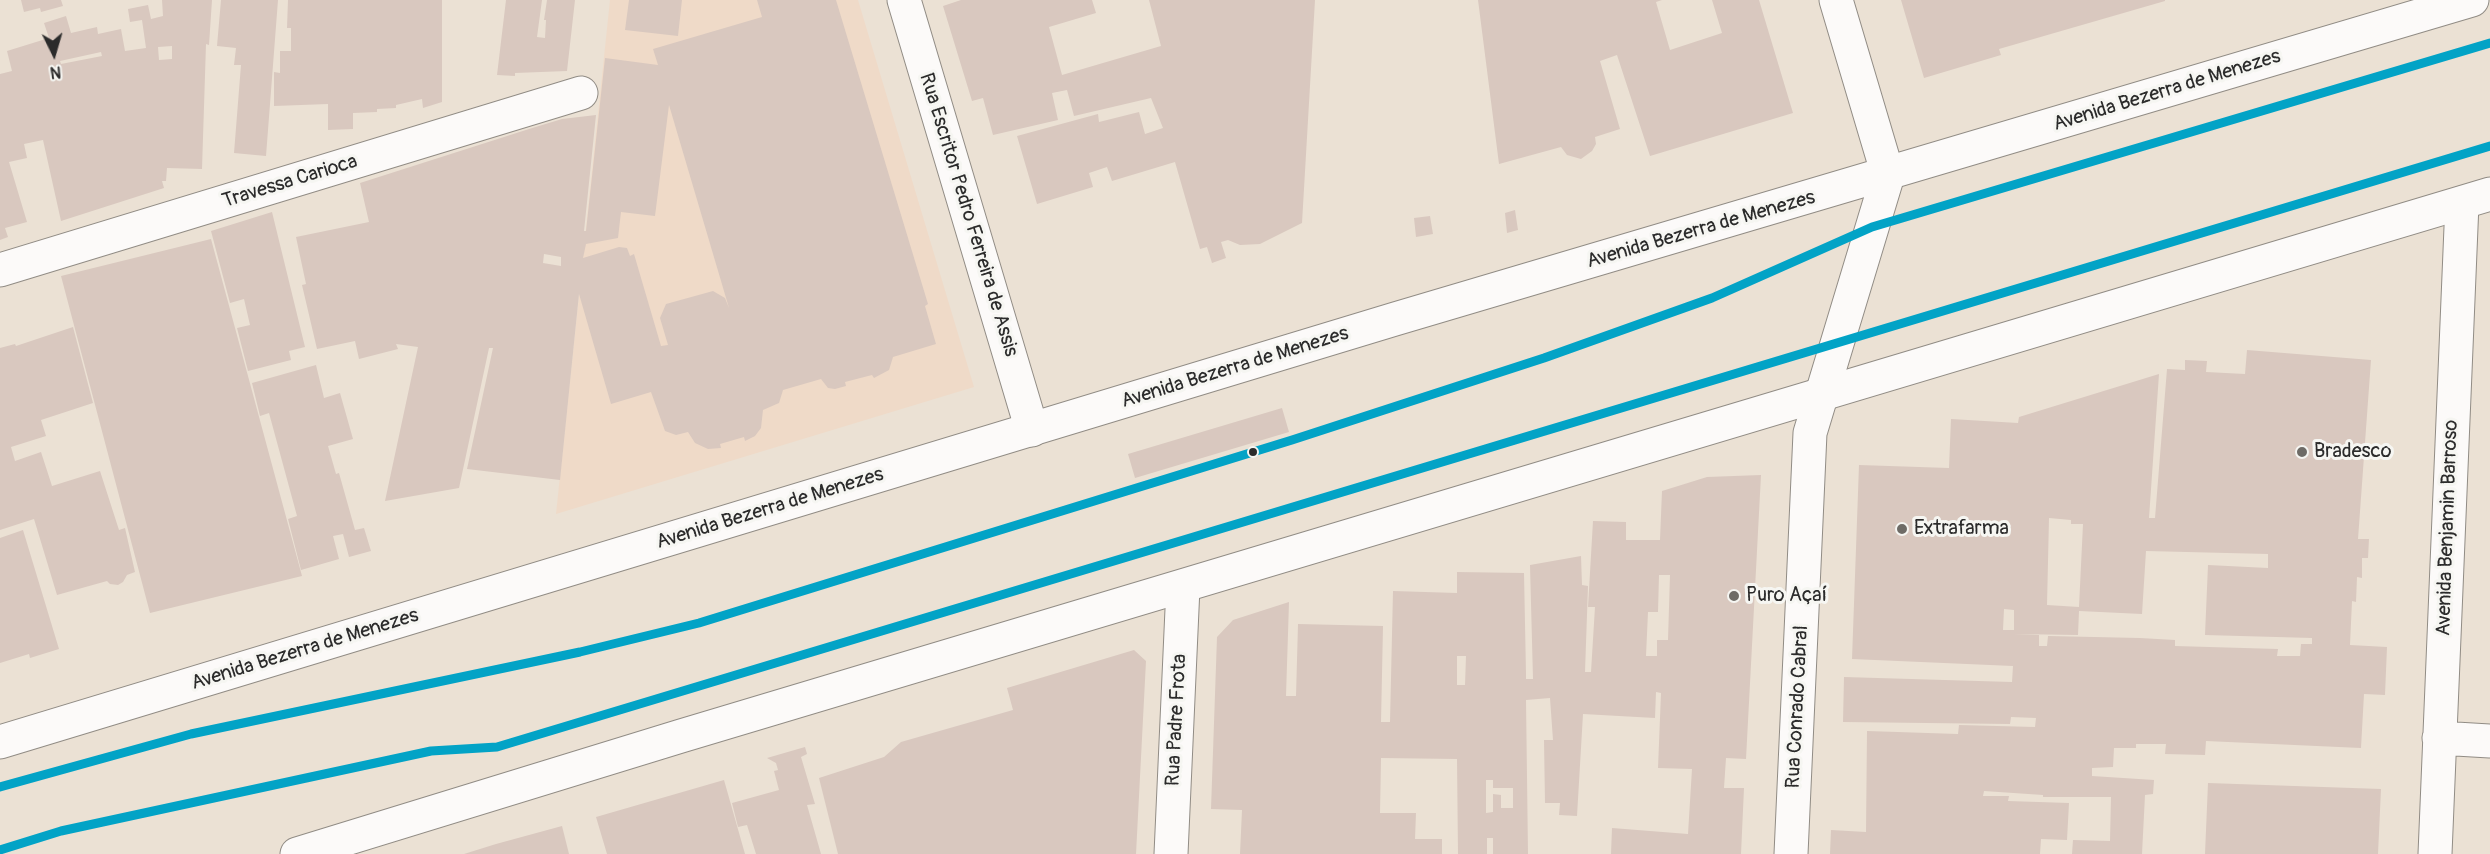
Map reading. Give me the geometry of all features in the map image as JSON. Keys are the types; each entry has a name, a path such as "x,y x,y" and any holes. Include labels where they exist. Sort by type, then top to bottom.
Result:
{"main road":[{"name":"Rua Escritor Pedro Ferreira de Assis","path":"904,0 1032,430"},
{"path":"1836,0 1887,175"},
{"name":"Avenida Bezerra de Menezes","path":"0,742 1395,320 2472,0"},
{"name":"Travessa Carioca","path":"0,270 580,93"},
{"name":"Rua Conrado Cabral","path":"1791,854 1810,433 1887,175"},
{"path":"297,854 681,736 2476,199"},
{"name":"Avenida Benjamin Barroso","path":"2435,854 2439,738 2476,199"},
{"name":"Rua Padre Frota","path":"1172,854 1183,587"},
{"path":"2439,738 2490,741"}],"shaded area":[{"path":"610,0 858,0 974,387 556,514"}],"building":[{"path":"21,0 61,0 63,6 41,12 40,8 24,12"},
{"path":"162,0 212,0 209,45 206,44 202,169 167,168 166,181 162,181 164,188 61,221 43,140 24,144 27,158 9,162 27,222 5,228 8,237 0,240 0,74 12,71 7,51 49,38 44,23 66,16 71,33 97,27 98,34 121,29 125,51 146,48 142,20 130,22 128,9 148,5 151,19 163,16","holes":["172,46 172,59 159,60 158,47","101,52 102,56 61,64 60,61"]},
{"path":"221,0 278,0 266,156 234,153 241,65 234,65 236,48 217,46"},
{"path":"288,0 442,0 442,102 423,108 422,99 396,105 396,108 377,109 377,112 353,113 353,129 328,130 328,104 274,106 274,72 280,73 280,51 291,51 291,28 287,28"},
{"path":"506,0 542,0 537,37 545,38 546,20 544,20 547,0 575,0 567,71 515,73 515,76 497,75"},
{"path":"629,0 682,0 678,36 625,30"},
{"path":"757,0 836,0 928,304 925,306 936,344 893,357 889,370 874,378 872,375 845,382 846,386 835,389 828,388 821,379 783,390 779,403 763,410 761,428 755,436 745,441 744,437 720,444 721,448 708,449 695,443 688,432 676,435 665,431 651,392 611,404 579,294 560,480 467,469 493,348 489,348 459,488 385,501 418,347 396,344 398,349 359,359 355,341 317,349 302,285 306,284 296,237 369,222 360,183 562,119 596,115 584,231 586,231 605,58 658,65 653,49 762,17","holes":["669,105 729,308 725,298 713,291 666,304 660,318 668,345 661,346 634,254 630,256 627,248 619,247 583,258 586,244 618,238 621,212 655,216","544,254 561,257 561,266 543,263"]},
{"path":"961,0 1092,0 1096,13 1049,27 1062,75 1161,46 1149,0 1315,0 1302,223 1260,244 1240,245 1228,240 1221,242 1226,258 1212,263 1207,247 1200,249 1175,162 1112,181 1107,167 1089,173 1093,187 1037,204 1017,136 1098,114 1099,122 1139,112 1145,134 1163,128 1151,98 1074,116 1067,90 1052,93 1058,120 993,135 983,98 972,101 943,6"},
{"path":"1478,0 1662,0 1656,2 1670,50 1722,33 1712,0 1759,0 1793,113 1650,156 1617,55 1600,61 1620,129 1595,137 1596,144 1592,151 1581,159 1567,155 1561,147 1499,164"},
{"path":"1901,0 2165,1 1999,49 2001,55 1924,78"},
{"path":"1515,210 1518,230 1507,233 1505,213"},
{"path":"272,212 305,347 289,351 291,360 248,371 237,328 250,325 244,299 230,303 211,231"},
{"path":"1430,216 1433,234 1416,237 1414,218"},
{"path":"211,239 302,576 150,613 61,276"},
{"path":"73,327 93,403 41,420 46,436 11,447 15,461 41,452 52,486 100,471 119,530 125,528 135,572 127,575 118,585 107,581 57,595 34,519 0,530 0,348 15,344 16,346"},
{"path":"2247,350 2371,360 2358,539 2369,539 2368,558 2362,558 2362,578 2357,577 2356,602 2352,601 2350,645 2387,647 2385,695 2364,694 2361,748 2206,741 2205,755 2165,754 2166,744 2136,744 2136,748 2114,748 2113,767 2092,768 2092,776 2154,780 2153,794 2145,795 2142,854 2072,854 2073,840 2110,841 2111,797 2043,797 2043,795 1984,791 1983,796 2009,796 2008,801 2069,803 2067,840 2041,839 2040,854 1830,854 1831,830 1866,832 1867,731 1958,734 1959,725 2035,727 2036,718 2011,717 2010,724 1843,722 1844,677 2012,682 2013,666 1852,659 1859,465 1949,468 1951,419 2018,423 2019,417 2159,374 2149,518 2155,518 2167,369 2185,370 2185,360 2207,361 2206,372 2245,374","holes":["2049,518 2071,520 2071,524 2083,524 2079,607 2047,605","2146,551 2268,554 2268,568 2208,565 2205,635 2312,638 2312,644 2301,644 2300,656 2277,656 2278,649 2175,646 2175,640 2140,638 2048,636 2047,646 2039,646 2039,635 2014,634 2078,635 2079,611 2142,614","2004,609 2014,610 2014,630 2003,630"]},
{"path":"316,365 324,398 340,393 353,439 328,446 336,474 339,473 355,530 364,528 371,551 349,557 343,534 333,536 339,559 301,570 288,519 297,516 269,413 260,416 252,383"},
{"path":"1282,408 1289,432 1135,478 1128,454"},
{"path":"1761,475 1746,759 1726,758 1724,788 1744,788 1741,854 1611,854 1612,828 1688,834 1692,769 1658,768 1661,693 1656,692 1655,718 1583,714 1577,816 1559,815 1560,803 1545,803 1544,740 1553,740 1550,698 1526,700 1528,854 1493,854 1493,838 1487,838 1487,854 1458,854 1457,759 1381,758 1380,813 1416,813 1415,839 1442,839 1442,854 1240,854 1242,810 1211,809 1217,637 1233,620 1289,602 1286,696 1296,696 1298,624 1383,626 1381,722 1390,722 1393,591 1457,593 1457,572 1524,573 1526,679 1533,679 1530,565 1581,556 1582,585 1588,586 1585,672 1591,672 1595,607 1588,607 1593,521 1626,522 1626,540 1660,540 1662,491 1707,477","holes":["1659,575 1670,575 1668,640 1657,640 1657,656 1646,656 1648,612 1658,612","1457,656 1466,656 1465,685 1457,685","1486,780 1493,780 1493,788 1513,788 1513,808 1501,808 1501,795 1493,794 1493,812 1486,813"]},
{"path":"23,530 59,649 30,658 29,654 0,663 0,538"},
{"path":"1134,650 1146,661 1136,854 838,854 819,778 884,757 901,742 1013,710 1007,688"},
{"path":"805,747 807,754 801,757 815,804 807,805 821,854 756,854 747,825 738,827 732,803 779,790 774,771 778,770 776,763 767,758"},
{"path":"724,780 745,854 607,854 596,817"},
{"path":"2208,783 2381,789 2378,854 2205,854"},
{"path":"562,826 569,854 464,854 496,844"}],"transit line":[{"path":"0,787 191,734 580,652 699,623 1292,440 1544,358 1712,298 1872,227 2490,43"},
{"path":"0,850 61,831 431,751 497,747 2490,146"}],"place":[{"name":"Bradesco","path":"2302,452"},
{"name":"Extrafarma","path":"1902,529"},
{"name":"Puro Açaí","path":"1734,596"}]}
